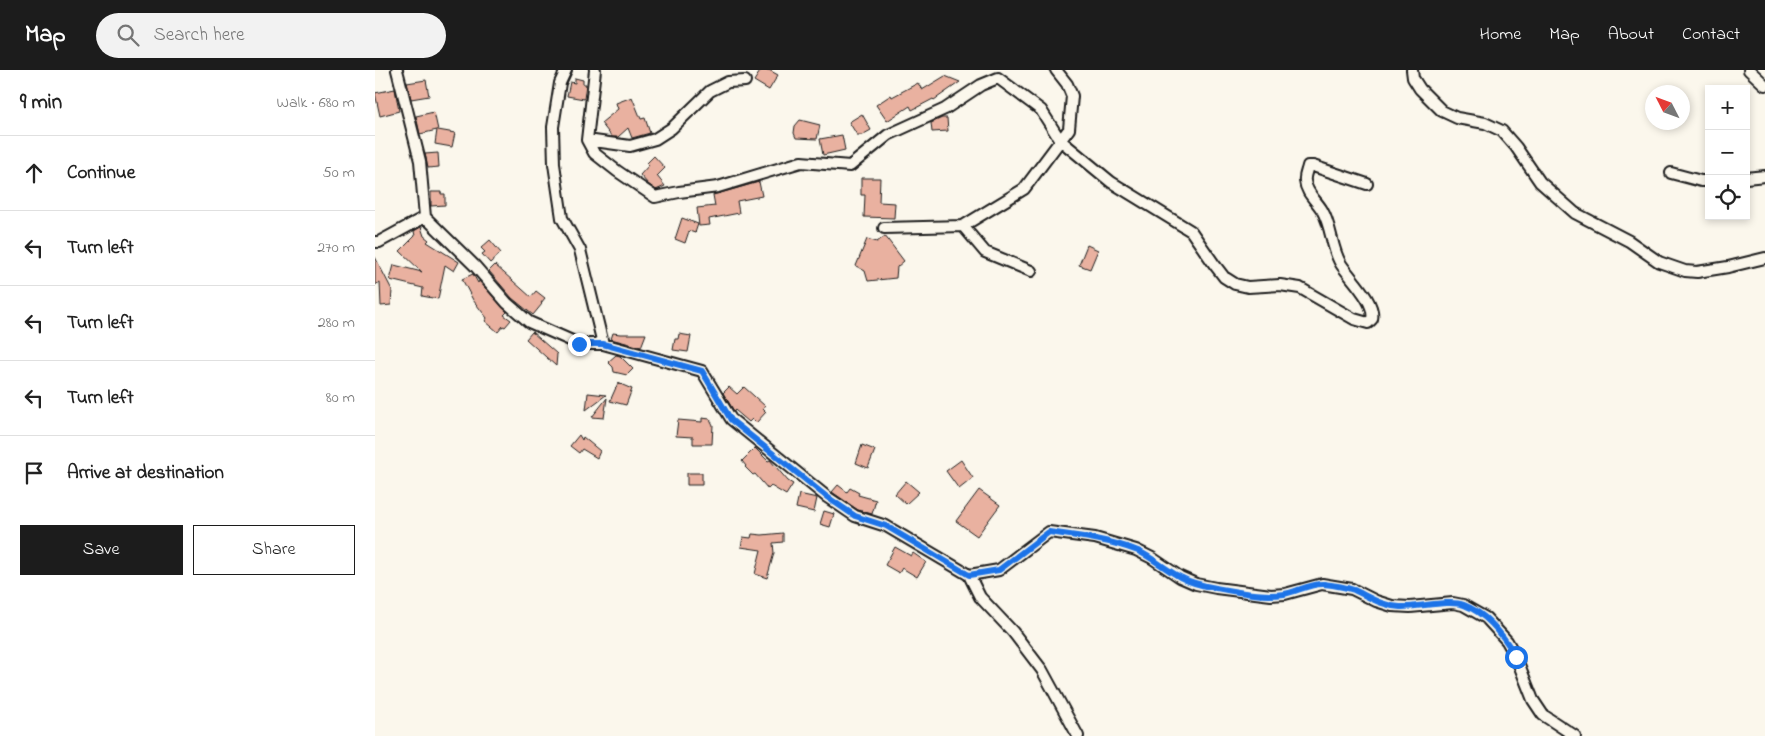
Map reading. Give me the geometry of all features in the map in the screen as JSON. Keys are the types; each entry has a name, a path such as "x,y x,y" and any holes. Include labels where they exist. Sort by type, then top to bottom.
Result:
{"street":[{"path":"397,70 420,161 425,217 475,266 507,303 529,322 579,344 603,344 702,371 731,420 827,497 855,516 886,526 969,575 980,597 1013,632 1042,670 1078,736"},
{"path":"566,70 561,83 553,126 554,164 562,218 580,250 603,344"},
{"path":"595,70 587,140 593,153 655,197 718,186 801,162 850,166 888,135 945,109 981,85 998,78 1041,110 1060,140 1111,182 1191,231 1224,277 1235,284 1248,287 1279,285 1300,288 1354,319 1368,322 1374,314 1366,298 1341,263 1335,249 1330,227 1322,210 1308,192 1304,179 1309,166 1313,166 1367,184"},
{"path":"884,228 963,226 1024,189 1069,129 1072,96 1067,84 1056,70"},
{"path":"1412,70 1413,78 1420,89 1442,111 1457,118 1485,123 1502,131 1516,147 1540,182 1575,213 1629,241 1659,262 1685,271 1697,272 1765,258"},
{"path":"1749,70 1765,85"},
{"path":"587,140 630,146 655,139 672,128 710,90 728,82 745,81"},
{"path":"1671,173 1705,180"},
{"path":"1750,178 1765,176"},
{"path":"375,242 379,242 425,217"},
{"path":"963,226 985,252 1031,271"},
{"path":"969,575 999,570 1049,532 1095,538 1136,550 1152,558 1180,577 1196,584 1216,588 1271,595 1285,594 1322,584 1352,589 1376,601 1392,606 1410,607 1453,603 1463,604 1486,618 1507,641 1516,657 1533,700 1543,715 1575,736"}],"building":[{"path":"761,70 769,70 778,75 769,90 754,81"},
{"path":"945,76 960,82 934,100 912,110 910,106 887,121 876,105 891,95 892,97 918,83 922,90"},
{"path":"575,78 583,80 583,84 586,84 584,99 567,96 570,82 575,83"},
{"path":"426,80 429,96 411,99 407,83"},
{"path":"395,89 399,111 380,116 375,93"},
{"path":"632,97 641,119 645,118 650,133 632,138 628,128 618,137 612,137 601,123 618,109 616,103"},
{"path":"434,112 438,130 455,133 452,147 435,144 437,130 420,134 416,116"},
{"path":"862,114 871,130 862,135 857,135 849,122"},
{"path":"947,118 948,131 932,132 931,123"},
{"path":"800,120 820,125 817,139 796,138 794,133 795,126"},
{"path":"842,135 845,150 823,155 820,139"},
{"path":"438,153 439,167 428,168 425,154"},
{"path":"654,156 665,168 657,176 665,186 656,190 640,175"},
{"path":"861,178 880,178 879,202 895,203 894,218 864,217 865,195 861,195"},
{"path":"759,182 762,196 737,201 739,213 709,219 710,225 699,226 697,208 715,206 713,195"},
{"path":"431,192 445,194 445,205 431,206"},
{"path":"682,218 698,224 695,233 689,231 685,243 675,239"},
{"path":"421,227 424,236 429,240 427,242 459,262 454,271 445,265 438,299 422,296 423,288 390,280 394,265 422,272 400,251 415,236 414,231"},
{"path":"885,236 904,261 897,267 896,278 868,281 865,271 856,266 867,239 877,242"},
{"path":"490,240 501,253 490,263 482,254 485,252 481,248"},
{"path":"1087,245 1098,250 1090,269 1079,265"},
{"path":"375,257 392,290 391,305 381,306 380,282 375,285"},
{"path":"495,265 531,297 536,291 545,298 533,315 512,298 489,271"},
{"path":"473,274 478,283 479,281 507,312 504,315 511,320 498,332 485,321 487,318 473,300 462,279"},
{"path":"532,332 557,354 556,366 526,339"},
{"path":"613,333 646,334 641,347 611,339"},
{"path":"679,334 691,336 688,352 673,350 675,339 678,339"},
{"path":"616,355 620,356 633,369 627,375 614,372 613,367 608,362"},
{"path":"618,383 632,389 626,405 610,401"},
{"path":"729,387 737,394 744,387 765,406 763,409 766,412 756,423 752,419 749,422 734,411 723,393"},
{"path":"588,393 606,395 586,410"},
{"path":"607,398 604,418 592,417"},
{"path":"702,418 710,419 713,425 712,444 693,444 693,437 676,436 678,420 702,422"},
{"path":"579,435 582,440 583,437 600,451 597,458 582,449 579,453 570,446"},
{"path":"862,445 875,450 868,468 856,463"},
{"path":"755,448 768,461 770,460 788,481 793,484 786,495 771,486 768,489 755,474 753,475 745,467 742,461"},
{"path":"961,460 973,478 959,489 946,471"},
{"path":"687,473 702,473 702,485 687,485"},
{"path":"906,481 919,492 906,504 895,494"},
{"path":"838,485 847,492 850,488 859,493 858,495 876,500 872,514 858,510 832,492"},
{"path":"979,490 1000,505 977,536 956,521"},
{"path":"799,494 817,498 814,512 796,508"},
{"path":"824,511 834,514 830,527 820,524"},
{"path":"783,533 783,542 773,543 774,553 767,578 755,574 761,550 741,547 743,537 751,538 752,534"},
{"path":"895,547 911,556 913,553 926,562 917,577 902,568 899,573 885,565"}],"route":[{"path":"579,344 603,344 702,371 731,420 827,497 855,516 886,526 969,575 999,570 1049,532 1095,538 1136,550 1152,558 1180,577 1196,584 1216,588 1271,595 1285,594 1322,584 1352,589 1376,601 1392,606 1410,607 1453,603 1463,604 1486,618 1507,641 1516,657"}]}
